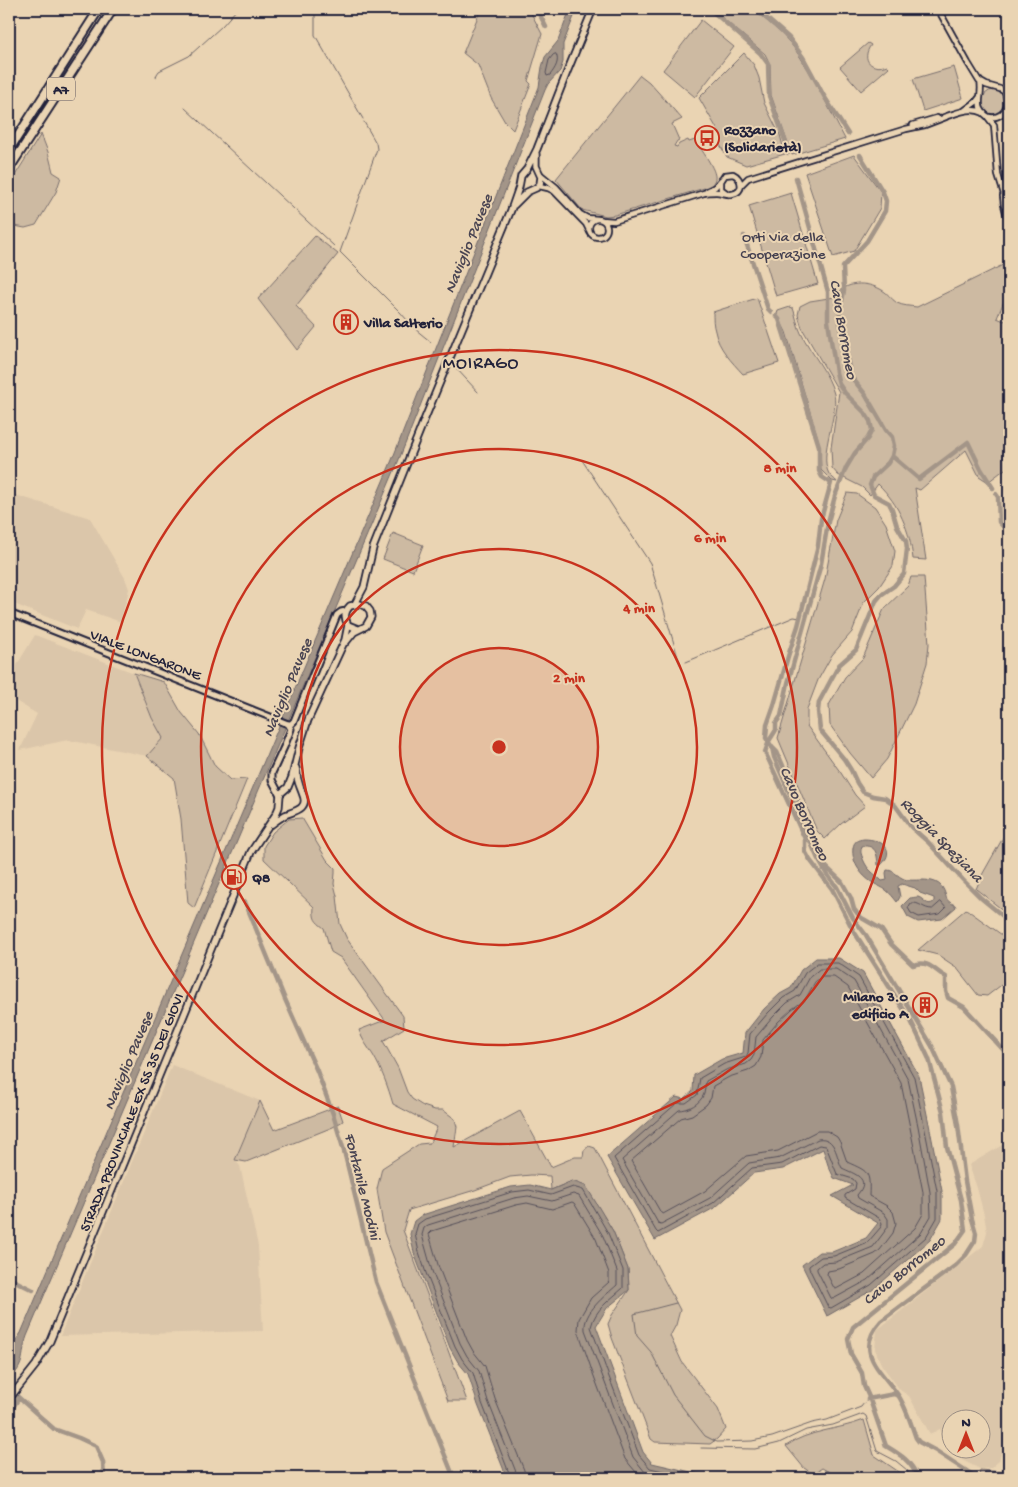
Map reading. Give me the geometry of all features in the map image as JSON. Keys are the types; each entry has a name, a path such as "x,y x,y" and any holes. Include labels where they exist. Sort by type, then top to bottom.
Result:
{"highway":[{"name":"A7","path":"9,150 99,9"},
{"name":"A7","path":"9,169 113,9"}],"main road":[{"path":"355,604 364,587 376,541 511,210 521,182 520,178 537,149 564,78 594,9"},
{"path":"511,210 521,197 539,186 541,179 536,164 537,149"},
{"path":"527,169 532,169 538,173"},
{"path":"521,182 524,187 530,190"},
{"path":"296,811 284,810 281,806 280,798 272,780 272,773 290,729 288,724 294,721 337,615 355,604 366,606 364,587"},
{"name":"STRADA PROVINCIALE EX SS 35 DEI GIOVI","path":"341,650 347,640 358,629 366,626 370,620 370,614 366,606"},
{"name":"STRADA PROVINCIALE EX SS 35 DEI GIOVI","path":"9,1399 36,1365 50,1341 251,852 278,811 280,798 292,777 308,720 345,640 348,625 345,618 346,611"},
{"name":"VIALE LONGARONE","path":"9,614 288,724"},
{"path":"348,625 358,629"},
{"name":"STRADA PROVINCIALE EX SS 35 DEI GIOVI","path":"266,829 282,817 301,808 304,803 304,797 297,780 297,761"},
{"path":"286,788 295,787 302,792"}],"street":[{"path":"938,9 980,81 982,90 979,106 993,122 995,128 997,166 1009,223"},
{"path":"980,81 1009,94"},
{"path":"964,111 976,102 985,90 994,88"},
{"path":"995,128 1001,115 1008,107 1008,98 1004,92"},
{"path":"538,173 556,187 580,214 588,218 609,222 704,193 715,187 729,174 748,178 964,111 975,110 996,117 1001,115"},
{"path":"736,176 740,179 741,185"},
{"path":"704,193 736,193 748,178"},
{"path":"722,179 720,183 721,189 728,194"},
{"path":"1001,185 1009,210"},
{"path":"539,186 554,191 586,224 592,235 602,236 617,220"},
{"path":"589,230 591,222 600,220 606,224 606,231"}],"shaded area":[{"path":"9,493 90,518 125,578 129,589 121,622 86,610 77,629 9,602 11,594 9,593"},
{"path":"35,635 134,673 152,718 163,738 147,756 68,740 20,750 37,714 9,697 9,678"},
{"path":"172,1065 260,1101 235,1160 240,1166 258,1246 263,1331 60,1336"},
{"path":"1009,1141 1009,1428 999,1461 991,1468 980,1469 962,1460 990,1460 990,1410 940,1410 940,1429 930,1434 909,1396 900,1390 881,1364 875,1349 877,1330 983,1246 987,1232 977,1188 969,1165"}],"green space":[{"path":"481,9 529,9 542,34 528,81 531,84 513,130 505,122 491,98 478,65 463,53"},
{"path":"712,9 752,9 780,32 794,48 808,70 845,139 792,155 771,95 770,64 765,54"},
{"path":"701,20 734,47 695,97 663,70"},
{"path":"868,43 871,45 867,55 869,63 877,67 887,65 889,67 861,91 840,67"},
{"path":"744,53 754,65 759,78 764,103 780,135 785,154 746,165 727,157 716,138 720,134 699,98"},
{"path":"954,67 963,98 923,111 913,79"},
{"path":"640,75 649,82 682,119 672,124 679,140 674,146 677,147 688,140 689,142 695,140 711,165 715,180 711,186 615,215 606,216 582,210 556,179"},
{"path":"994,90 999,91 1005,97 1005,107 999,113 994,114 989,113 983,107 982,102 983,97 989,91"},
{"path":"41,134 53,172 61,177 56,192 36,225 25,228 9,225 9,185"},
{"path":"854,155 881,192 880,208 854,251 833,257 805,173"},
{"name":"Orti Via della Cooperazione","path":"791,193 818,284 776,296 749,206"},
{"path":"315,236 338,254 296,306 316,327 297,350 258,299"},
{"path":"1009,262 1009,289 997,318 1004,321 1009,318 1009,435 1007,436 1009,439 1009,466 988,482 979,476 966,450 920,490 915,488 926,560 913,559 906,528 898,509 878,484 870,495 862,487 838,475 832,468 831,448 839,392 802,328 798,315 800,306 810,301 835,297 850,285 863,284 882,290 899,304 917,307"},
{"path":"757,298 779,363 743,374 719,343 714,326 713,312"},
{"path":"790,307 793,308 801,333 832,386 835,403 827,445 826,466 829,474 837,482 832,481 821,470 820,446 817,435 786,332 777,314 778,311"},
{"path":"847,493 857,494 875,507 886,524 895,551 893,566 879,587 864,602 852,632 832,655 818,680 807,709 807,726 855,795 865,806 825,839 817,831 778,738 825,579 836,520"},
{"path":"393,533 423,545 413,571 383,559"},
{"path":"911,577 924,577 929,644 927,663 914,704 887,759 871,778 830,725 829,705 845,677 863,658 884,609 908,586"},
{"path":"134,673 164,682 181,712 199,734 215,766 230,780 247,779 194,908 188,903 181,819 174,778 147,756 163,738 152,718"},
{"path":"302,818 327,860 335,868 334,884 340,924 347,939 403,1016 404,1028 383,1041 412,1099 423,1106 435,1110 443,1110 455,1119 457,1127 454,1147 520,1111 551,1167 575,1157 583,1157 584,1150 589,1146 595,1148 680,1310 676,1325 670,1336 682,1362 718,1409 726,1429 710,1444 655,1442 651,1439 608,1324 629,1290 628,1269 613,1231 599,1209 572,1181 551,1190 550,1176 510,1177 409,1210 403,1230 467,1401 448,1401 384,1232 377,1189 382,1168 419,1144 430,1143 437,1127 393,1104 379,1067 359,1030 385,1020 341,958 331,952 324,928 314,917 314,907 264,859 264,846 273,832 289,819"},
{"path":"1009,827 1009,915 976,889"},
{"path":"966,909 1009,940 1009,979 987,996 978,995 956,967 938,955 918,950"},
{"path":"260,1101 274,1130 338,1106 343,1121 333,1127 246,1162 235,1160"},
{"path":"864,1420 874,1455 905,1476 905,1478 851,1477 822,1468 813,1474 804,1468 786,1446 814,1433"},
{"path":"1009,1449 1009,1476 1007,1478 981,1478 979,1476 980,1470 1002,1472"}],"water":[{"path":"570,9 577,9 563,44 563,62 560,71 545,90 398,462 27,1336 21,1364 9,1380 9,1350 21,1333 392,460 539,87 545,57 558,41"},
{"path":"864,839 881,843 887,850 886,859 881,865 878,865 873,848 862,846 861,850 867,866 882,881 887,880 887,870 905,879 935,882 942,887 947,899 956,907 942,919 918,922 908,917 902,906 910,898 918,897 929,904 934,902 934,898 920,893 915,888 902,884 898,886 900,897 897,902 886,890 866,878 856,864 853,854 855,842"},
{"path":"816,958 839,958 863,973 919,1076 942,1191 942,1219 930,1240 874,1289 827,1316 802,1265 819,1252 832,1252 866,1238 878,1223 832,1196 853,1185 834,1178 823,1149 783,1169 754,1173 716,1207 655,1240 607,1157 676,1097 684,1099 693,1091 694,1075 722,1059 743,1053 745,1033 764,1009 780,994 791,988 801,970"},
{"path":"572,1181 586,1186 613,1231 628,1269 629,1290 607,1308 596,1326 643,1452 652,1463 704,1475 706,1478 507,1478 478,1405 468,1374 450,1348 414,1253 410,1234 414,1221 422,1215 511,1187 530,1185 551,1190"}],"waterway":[{"path":"156,77 159,71 189,56 222,26 237,9"},
{"path":"315,9 315,35 363,119"},
{"path":"537,9 546,27"},
{"name":"Cavo Borromeo","path":"710,9 760,53 768,64 769,96 788,153"},
{"name":"Roggia Speziana","path":"756,9 789,38 803,57 824,96 848,134"},
{"path":"185,108 334,246"},
{"path":"364,122 376,143 377,149 340,252 415,329 431,342"},
{"name":"Roggia Speziana","path":"860,155 883,192 886,201 885,211 867,241 843,267 844,291 840,310 840,322 850,373 892,437 894,446 888,463 873,477 870,485 874,495 889,503 897,526 906,541 907,549 904,574 894,586 876,601 856,650 839,665 819,702 820,730 844,759 863,792 885,798 895,805 911,827 928,842 963,880 1009,921"},
{"name":"Cavo Borromeo","path":"796,178 828,292 828,321 839,384 845,393 865,413 870,421 872,430 846,468 835,496 828,522 821,564 788,683 781,716 776,723 776,730 765,752 805,839 805,851 832,889 853,930 911,1021 929,1059 943,1112 947,1147 961,1200 965,1230 955,1244 853,1327 848,1339 851,1354 862,1373 864,1386 886,1446 905,1459 918,1478"},
{"path":"744,236 768,309 771,312"},
{"path":"776,316 779,319 819,446 819,471 822,477 831,483 821,519 818,546 798,626 767,725 766,738 772,747 774,757 818,859 837,887 853,918 866,935 932,1046 951,1087 965,1181 976,1233 975,1241 966,1255 956,1265 881,1321 869,1342 870,1351 878,1369 901,1400 919,1442 977,1478"},
{"path":"455,367 478,392"},
{"path":"892,456 919,479 968,442 993,488"},
{"path":"582,460 650,563 680,664"},
{"path":"996,494 998,497 999,522 1009,533"},
{"path":"686,662 794,617 800,618"},
{"path":"773,748 777,752 816,841 824,865 842,882 851,898 854,909 860,917 881,929 891,944 913,965 927,964 946,977 948,998 964,1007 1009,1056"},
{"name":"Fontanile Modini","path":"245,902 317,1071 333,1114 376,1282 454,1478"},
{"path":"9,1278 33,1290"},
{"path":"676,1303 634,1314 637,1336 651,1352 673,1395 705,1436 717,1442 752,1441 772,1437 812,1423 827,1420 861,1407 864,1403"},
{"path":"868,1399 894,1394 898,1396"},
{"path":"18,1397 54,1429 96,1446 103,1462 104,1478"},
{"path":"9,1413 19,1398"},
{"path":"701,1448 755,1449 779,1443 806,1430 833,1425 863,1414 866,1416 877,1451 896,1461 907,1470 910,1478"}],"place":[{"name":"Rozzano (Solidarietà)","path":"707,138"},
{"name":"Villa Salterio","path":"346,322"},
{"name":"Q8","path":"234,877"},
{"name":"Milano 3.0 edificio A","path":"925,1005"}],"district":[{"name":"MOIRAGO","path":"481,362"}],"water label":[{"name":"Naviglio Pavese","path":"467,243"},
{"name":"Naviglio Pavese","path":"286,687"},
{"name":"Naviglio Pavese","path":"127,1060"}]}
